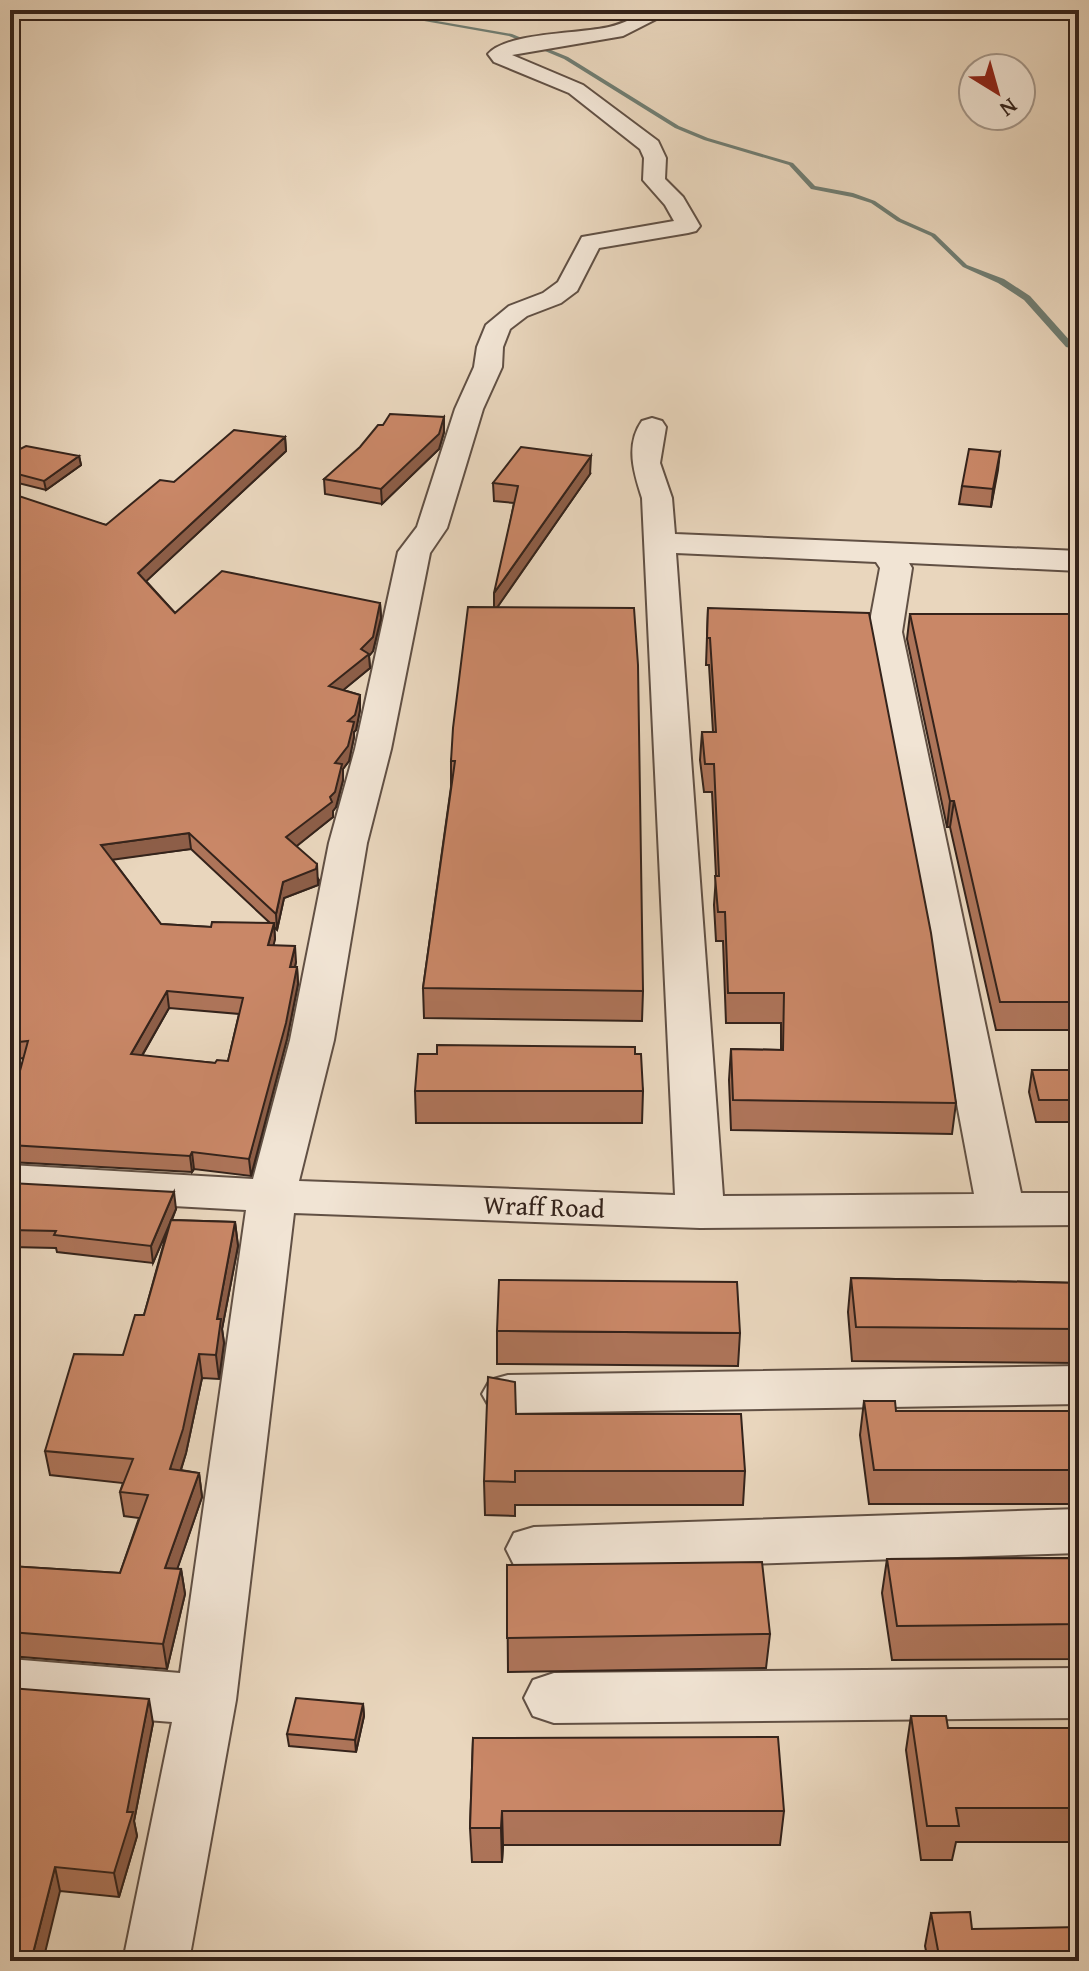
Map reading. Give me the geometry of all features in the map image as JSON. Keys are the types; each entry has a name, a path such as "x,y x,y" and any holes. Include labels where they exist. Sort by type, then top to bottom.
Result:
{"street":[{"path":"156,1961 206,1700 272,1196 312,1040 348,843 373,749 414,552 432,528 469,409 488,367 499,325 518,311 552,298 568,286 580,268 590,242 688,226 675,202 654,180 653,150 584,94 498,54 522,45 624,30 665,10"},
{"path":"652,427 645,463 657,498 700,1212"},
{"path":"659,543 1079,561"},
{"path":"886,551 896,568 885,632 1001,1210"},
{"name":"Wraff Road","path":"10,1181 272,1196 700,1212 1079,1209"},
{"path":"508,1394 1079,1385"},
{"path":"534,1549 1079,1531"},
{"path":"10,1684 206,1700"},
{"path":"554,1698 1079,1693"}],"building":[{"path":"390,414 444,417 439,434 381,489 324,479 360,447 378,425 383,425"},
{"path":"234,430 285,437 138,573 175,613 222,571 380,603 373,637 361,649 369,654 329,686 360,695 355,715 348,721 354,722 348,746 335,763 342,764 335,792 330,797 332,802 286,837 317,864 316,869 283,882 276,914 189,833 101,845 161,924 211,927 212,922 274,923 268,945 295,946 290,967 297,967 286,1023 249,1159 192,1152 190,1156 10,1145 10,1108 28,1041 10,1043 10,500 19,496 106,525 160,480 174,482","holes":["167,991 243,998 228,1061 217,1060 215,1063 131,1054"]},
{"path":"26,446 79,456 44,481 10,472 10,454"},
{"path":"521,447 591,456 494,593 518,486 493,483"},
{"path":"969,449 1000,452 993,489 962,486"},
{"path":"468,607 634,608 638,665 643,991 423,988 455,761 451,761 453,728"},
{"path":"708,608 869,613 931,933 956,1103 733,1100 731,1049 783,1050 784,993 728,993 725,912 718,912 715,876 719,876 714,764 705,764 702,732 716,732 710,638 707,638"},
{"path":"910,614 1076,614 1079,622 1079,1002 1000,1002 954,801 950,801"},
{"path":"437,1045 635,1047 635,1054 641,1054 643,1091 415,1091 418,1054 437,1054"},
{"path":"1032,1070 1079,1070 1079,1100 1039,1100"},
{"path":"10,1183 174,1192 151,1246 54,1235 56,1231 10,1230"},
{"path":"171,1220 235,1222 217,1319 221,1319 216,1355 199,1354 183,1429 170,1469 199,1473 165,1568 181,1569 163,1644 10,1632 10,1566 120,1573 148,1495 120,1492 133,1459 45,1451 74,1354 123,1355 135,1315 144,1315"},
{"path":"851,1278 1079,1283 1079,1329 856,1327"},
{"path":"499,1280 737,1282 740,1333 497,1331"},
{"path":"488,1377 515,1382 516,1414 741,1414 745,1471 515,1471 515,1482 484,1481"},
{"path":"864,1401 895,1401 896,1411 1079,1411 1079,1470 874,1470"},
{"path":"1079,1558 1079,1624 897,1626 887,1559"},
{"path":"762,1562 770,1634 507,1638 507,1565"},
{"path":"10,1688 149,1699 127,1812 133,1812 114,1873 55,1867 31,1961 10,1961 10,1908 16,1863 10,1862"},
{"path":"296,1698 363,1704 355,1740 287,1734"},
{"path":"911,1716 946,1716 948,1728 1079,1728 1079,1808 956,1808 959,1826 927,1826"},
{"path":"778,1737 784,1811 502,1811 501,1828 470,1828 473,1738"},
{"path":"970,1912 972,1929 1079,1927 1079,1961 940,1961 931,1913"}],"waterway":[{"path":"365,10 510,35 566,58 677,127 706,139 791,164 813,188 873,202 899,220 933,235 965,266 1001,281 1027,298 1069,345 1079,348"}]}
